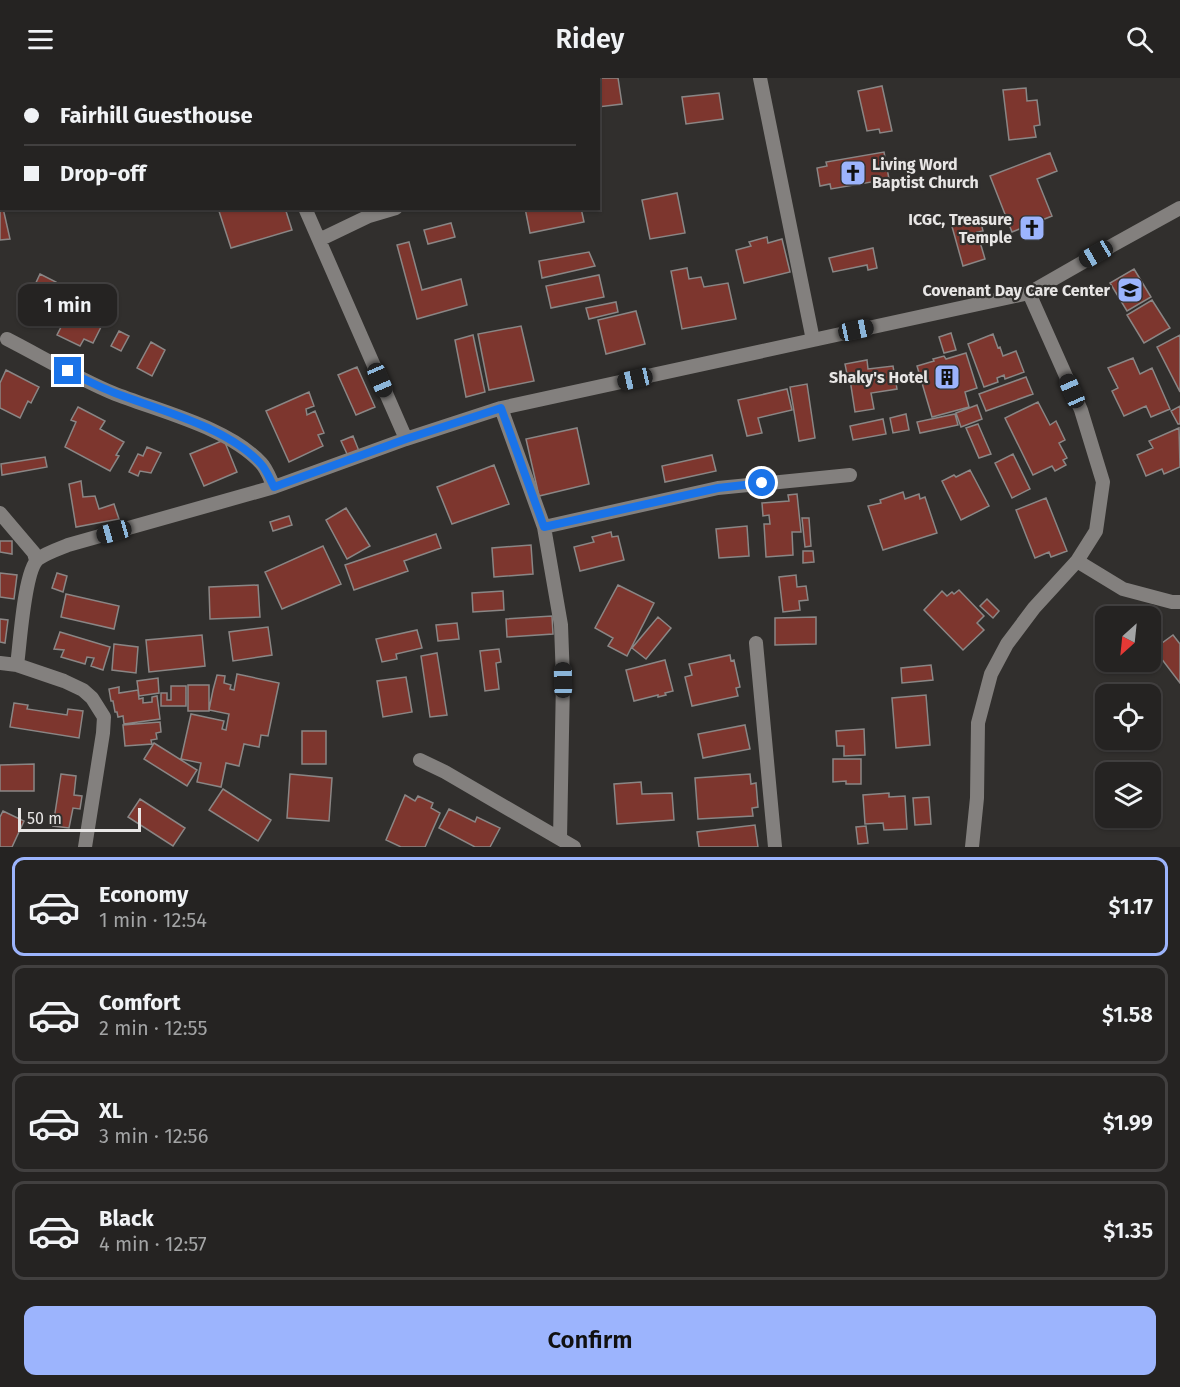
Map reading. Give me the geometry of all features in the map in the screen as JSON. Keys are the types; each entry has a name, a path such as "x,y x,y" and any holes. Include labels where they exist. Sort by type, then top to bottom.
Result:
{"street":[{"path":"760,78 813,340"},
{"path":"36,561 68,545 274,487 406,439 501,408 1029,293 1180,208"},
{"path":"306,210 406,439"},
{"path":"319,240 369,216 389,210"},
{"path":"972,847 977,798 978,723 991,674 1007,644 1034,608 1077,561 1095,531 1103,482 1081,410 1029,293"},
{"path":"7,339 112,392 226,437 245,449 262,464 274,487"},
{"path":"501,408 544,527 561,625 563,680 560,839"},
{"path":"544,527 718,488 850,475"},
{"path":"0,513 34,553 36,561 25,597 17,665"},
{"path":"1077,561 1123,589 1180,602"},
{"path":"756,643 775,847"},
{"path":"0,663 17,665 83,690 92,698 104,717 85,847"},
{"path":"420,760 445,772 574,847"}],"building":[{"path":"600,78 618,78 622,104 600,107"},
{"path":"882,86 892,131 880,133 879,129 867,131 858,91"},
{"path":"1026,88 1027,101 1037,100 1040,125 1034,126 1036,137 1009,140 1003,90"},
{"path":"719,93 723,119 686,124 682,97"},
{"name":"Living Word Baptist Church","path":"884,152 889,179 831,189 830,184 820,186 817,168 827,166 826,162"},
{"path":"1050,153 1057,171 1037,179 1052,216 1012,232 990,176"},
{"path":"677,193 685,233 650,239 642,200"},
{"path":"0,210 3,210 10,239 0,240"},
{"path":"219,210 286,210 292,230 231,248"},
{"path":"525,210 581,210 584,222 530,233"},
{"path":"973,216 975,225 981,223 983,231 977,232 985,259 963,266 951,223"},
{"path":"451,223 455,237 428,244 424,230"},
{"path":"767,237 768,243 782,239 790,272 744,283 736,250 751,246 749,242"},
{"path":"409,242 422,290 461,279 467,305 417,319 397,245"},
{"path":"873,248 877,268 868,270 867,265 833,272 829,258"},
{"path":"589,252 595,266 542,278 539,261"},
{"path":"687,268 689,279 701,277 704,287 728,283 736,319 682,329 671,271"},
{"name":"Covenant Day Care Center","path":"1134,269 1151,297 1127,311 1110,283"},
{"path":"40,274 56,282 36,323 21,315"},
{"path":"599,275 604,297 551,308 546,286"},
{"path":"58,289 84,302 86,297 110,309 93,343 84,339 80,346 57,335 61,327 43,318"},
{"path":"1152,300 1170,328 1144,343 1127,315"},
{"path":"616,302 618,312 589,319 586,308"},
{"path":"636,311 645,344 606,354 598,320"},
{"path":"521,326 534,381 489,390 478,334"},
{"path":"119,331 129,336 121,351 111,346"},
{"path":"951,333 956,350 944,353 939,337"},
{"path":"993,334 1003,356 1016,351 1024,372 1005,379 1004,375 997,378 998,382 984,387 968,344"},
{"path":"473,335 485,392 466,397 455,340"},
{"path":"1180,335 1180,392 1157,347"},
{"path":"151,342 165,350 152,376 137,368"},
{"name":"Shaky's Hotel","path":"966,353 977,388 965,392 969,407 932,417 917,366 944,356 946,359"},
{"path":"1133,358 1140,374 1152,368 1170,409 1151,417 1146,406 1124,416 1112,391 1118,388 1108,368"},
{"path":"867,360 868,369 893,366 897,389 871,393 874,409 855,412 849,373 847,374 845,364"},
{"path":"357,367 375,407 356,415 338,375"},
{"path":"6,370 39,387 31,403 28,401 20,418 0,408 0,383"},
{"path":"1026,377 1033,394 986,411 979,394"},
{"path":"807,384 815,438 799,441 790,387"},
{"path":"787,389 792,410 758,418 762,433 747,436 738,400"},
{"path":"309,392 314,406 306,409 307,415 315,411 324,433 318,435 323,446 289,462 266,411"},
{"path":"1038,402 1050,425 1056,421 1065,440 1059,443 1067,458 1063,460 1066,465 1055,471 1052,466 1033,475 1005,418"},
{"path":"977,405 982,419 961,427 956,413"},
{"path":"1180,406 1180,424 1178,424 1171,411"},
{"path":"78,407 105,421 100,429 124,442 110,471 65,447 76,422 71,420"},
{"path":"906,414 909,430 893,433 890,418"},
{"path":"955,414 958,425 920,433 917,422"},
{"path":"883,419 886,434 853,440 850,426"},
{"path":"978,424 991,454 979,458 966,428"},
{"path":"577,428 589,484 539,496 526,439"},
{"path":"1179,428 1180,467 1164,474 1162,469 1146,476 1137,455 1153,448 1149,441"},
{"path":"353,436 359,451 348,456 341,441"},
{"path":"224,440 237,472 204,486 190,454"},
{"path":"147,447 161,453 151,473 140,471 138,476 129,472 138,454 143,456"},
{"path":"1013,454 1030,489 1012,498 995,463"},
{"path":"712,455 716,471 665,482 662,466"},
{"path":"45,457 47,467 2,475 1,464"},
{"path":"494,465 509,504 452,524 437,487"},
{"path":"970,470 989,506 961,520 942,481"},
{"path":"81,481 83,497 95,496 99,509 114,504 119,519 76,527 69,484"},
{"path":"903,492 905,499 919,494 920,499 925,497 937,533 883,550 868,506 881,503 880,500"},
{"path":"797,494 801,532 792,532 793,555 766,557 764,524 770,524 769,515 763,516 762,503 789,501 788,495"},
{"path":"1046,498 1067,551 1051,557 1049,552 1035,558 1016,510"},
{"path":"346,508 370,546 347,559 326,520"},
{"path":"289,516 292,525 273,531 270,522"},
{"path":"802,518 809,518 811,546 805,547"},
{"path":"747,526 749,556 719,558 716,529"},
{"path":"611,532 612,537 618,536 624,560 580,571 574,547 594,542 592,537"},
{"path":"436,534 441,548 404,561 408,571 354,590 345,565"},
{"path":"0,541 12,541 12,554 0,552"},
{"path":"531,545 533,574 494,577 492,548"},
{"path":"323,546 341,584 282,609 265,572"},
{"path":"803,551 813,551 814,562 803,563"},
{"path":"0,573 17,575 14,599 0,597"},
{"path":"57,573 67,576 63,592 52,588"},
{"path":"796,575 797,587 806,586 808,600 799,601 800,610 783,612 779,577"},
{"path":"258,585 260,617 210,619 209,587"},
{"path":"618,585 654,603 627,656 608,646 613,638 595,628"},
{"path":"959,590 984,616 977,623 984,630 963,650 924,610 942,591 947,596"},
{"path":"503,591 504,610 473,612 472,593"},
{"path":"66,594 119,606 114,629 61,617"},
{"path":"987,599 999,611 993,618 980,606"},
{"path":"552,616 553,634 507,637 506,619"},
{"path":"658,617 671,628 646,659 632,648"},
{"path":"816,617 816,644 775,645 775,618"},
{"path":"0,619 8,620 5,643 0,642"},
{"path":"457,623 459,639 438,641 436,625"},
{"path":"268,627 272,655 233,661 229,632"},
{"path":"417,630 422,648 396,654 397,659 382,662 376,639"},
{"path":"60,632 110,647 103,670 91,666 94,658 87,657 85,664 61,657 64,650 54,649"},
{"path":"202,635 205,666 149,672 146,640"},
{"path":"1173,635 1180,644 1180,683 1161,658 1161,644"},
{"path":"114,644 138,647 136,673 112,670"},
{"path":"499,649 501,662 496,663 499,689 485,691 480,651"},
{"path":"437,653 447,715 430,717 421,656"},
{"path":"730,655 731,661 734,660 740,687 736,688 738,696 692,706 685,677 692,675 689,664"},
{"path":"665,660 673,691 665,693 666,695 634,701 626,670"},
{"path":"931,665 933,680 902,683 901,668"},
{"path":"237,674 279,683 268,736 261,735 259,747 244,744 239,766 226,763 221,787 197,782 201,763 181,759 191,714 224,721 222,729 226,730 229,714 209,710 217,675 225,676 224,683 231,685 230,689 234,690"},
{"path":"406,677 412,712 383,717 377,681"},
{"path":"158,678 159,693 139,696 137,681"},
{"path":"188,685 209,685 209,711 188,711"},
{"path":"171,686 186,686 186,706 161,706 161,693 167,693 167,700 171,700"},
{"path":"119,687 119,693 138,690 139,699 143,698 143,703 152,702 152,697 157,696 160,719 124,724 123,716 118,717 115,712 109,689"},
{"path":"926,695 930,745 896,748 892,698"},
{"path":"14,703 28,705 27,709 67,715 68,709 83,711 79,738 10,727"},
{"path":"160,722 161,732 156,733 157,739 151,740 152,744 125,746 123,725"},
{"path":"745,725 750,749 703,758 698,734"},
{"path":"864,729 865,755 844,756 844,746 837,746 836,731"},
{"path":"302,731 326,731 326,764 302,764"},
{"path":"154,743 197,770 187,786 144,759"},
{"path":"833,759 861,759 861,784 846,784 846,781 833,782"},
{"path":"34,764 34,791 0,791 0,765"},
{"path":"61,774 76,776 74,795 82,796 80,809 73,808 69,828 53,826"},
{"path":"290,774 332,778 329,821 287,818"},
{"path":"750,774 751,784 756,783 758,807 752,808 753,816 698,819 695,778"},
{"path":"641,782 642,794 672,793 674,820 617,824 614,784"},
{"path":"223,789 271,820 258,841 209,810"},
{"path":"889,793 889,797 905,796 907,829 884,830 883,823 865,824 863,795"},
{"path":"405,795 415,801 418,796 433,803 431,808 440,813 425,847 401,847 386,840"},
{"path":"929,797 931,824 915,825 913,798"},
{"path":"140,799 185,828 173,846 128,817"},
{"path":"449,809 475,822 477,817 500,828 490,847 475,847 439,828"},
{"path":"3,811 24,821 12,847 0,847 0,817"},
{"path":"755,825 758,847 699,847 697,832"},
{"path":"866,826 868,843 858,844 856,827"}],"place":[{"name":"Living Word Baptist Church","path":"853,173"},
{"name":"ICGC, Treasure Temple","path":"1032,228"},
{"name":"Covenant Day Care Center","path":"1130,290"},
{"name":"Shaky's Hotel","path":"947,377"}],"route":[{"path":"68,371 112,392 226,437 245,449 262,464 274,487 406,439 501,408 544,527 718,488 762,483"}]}
